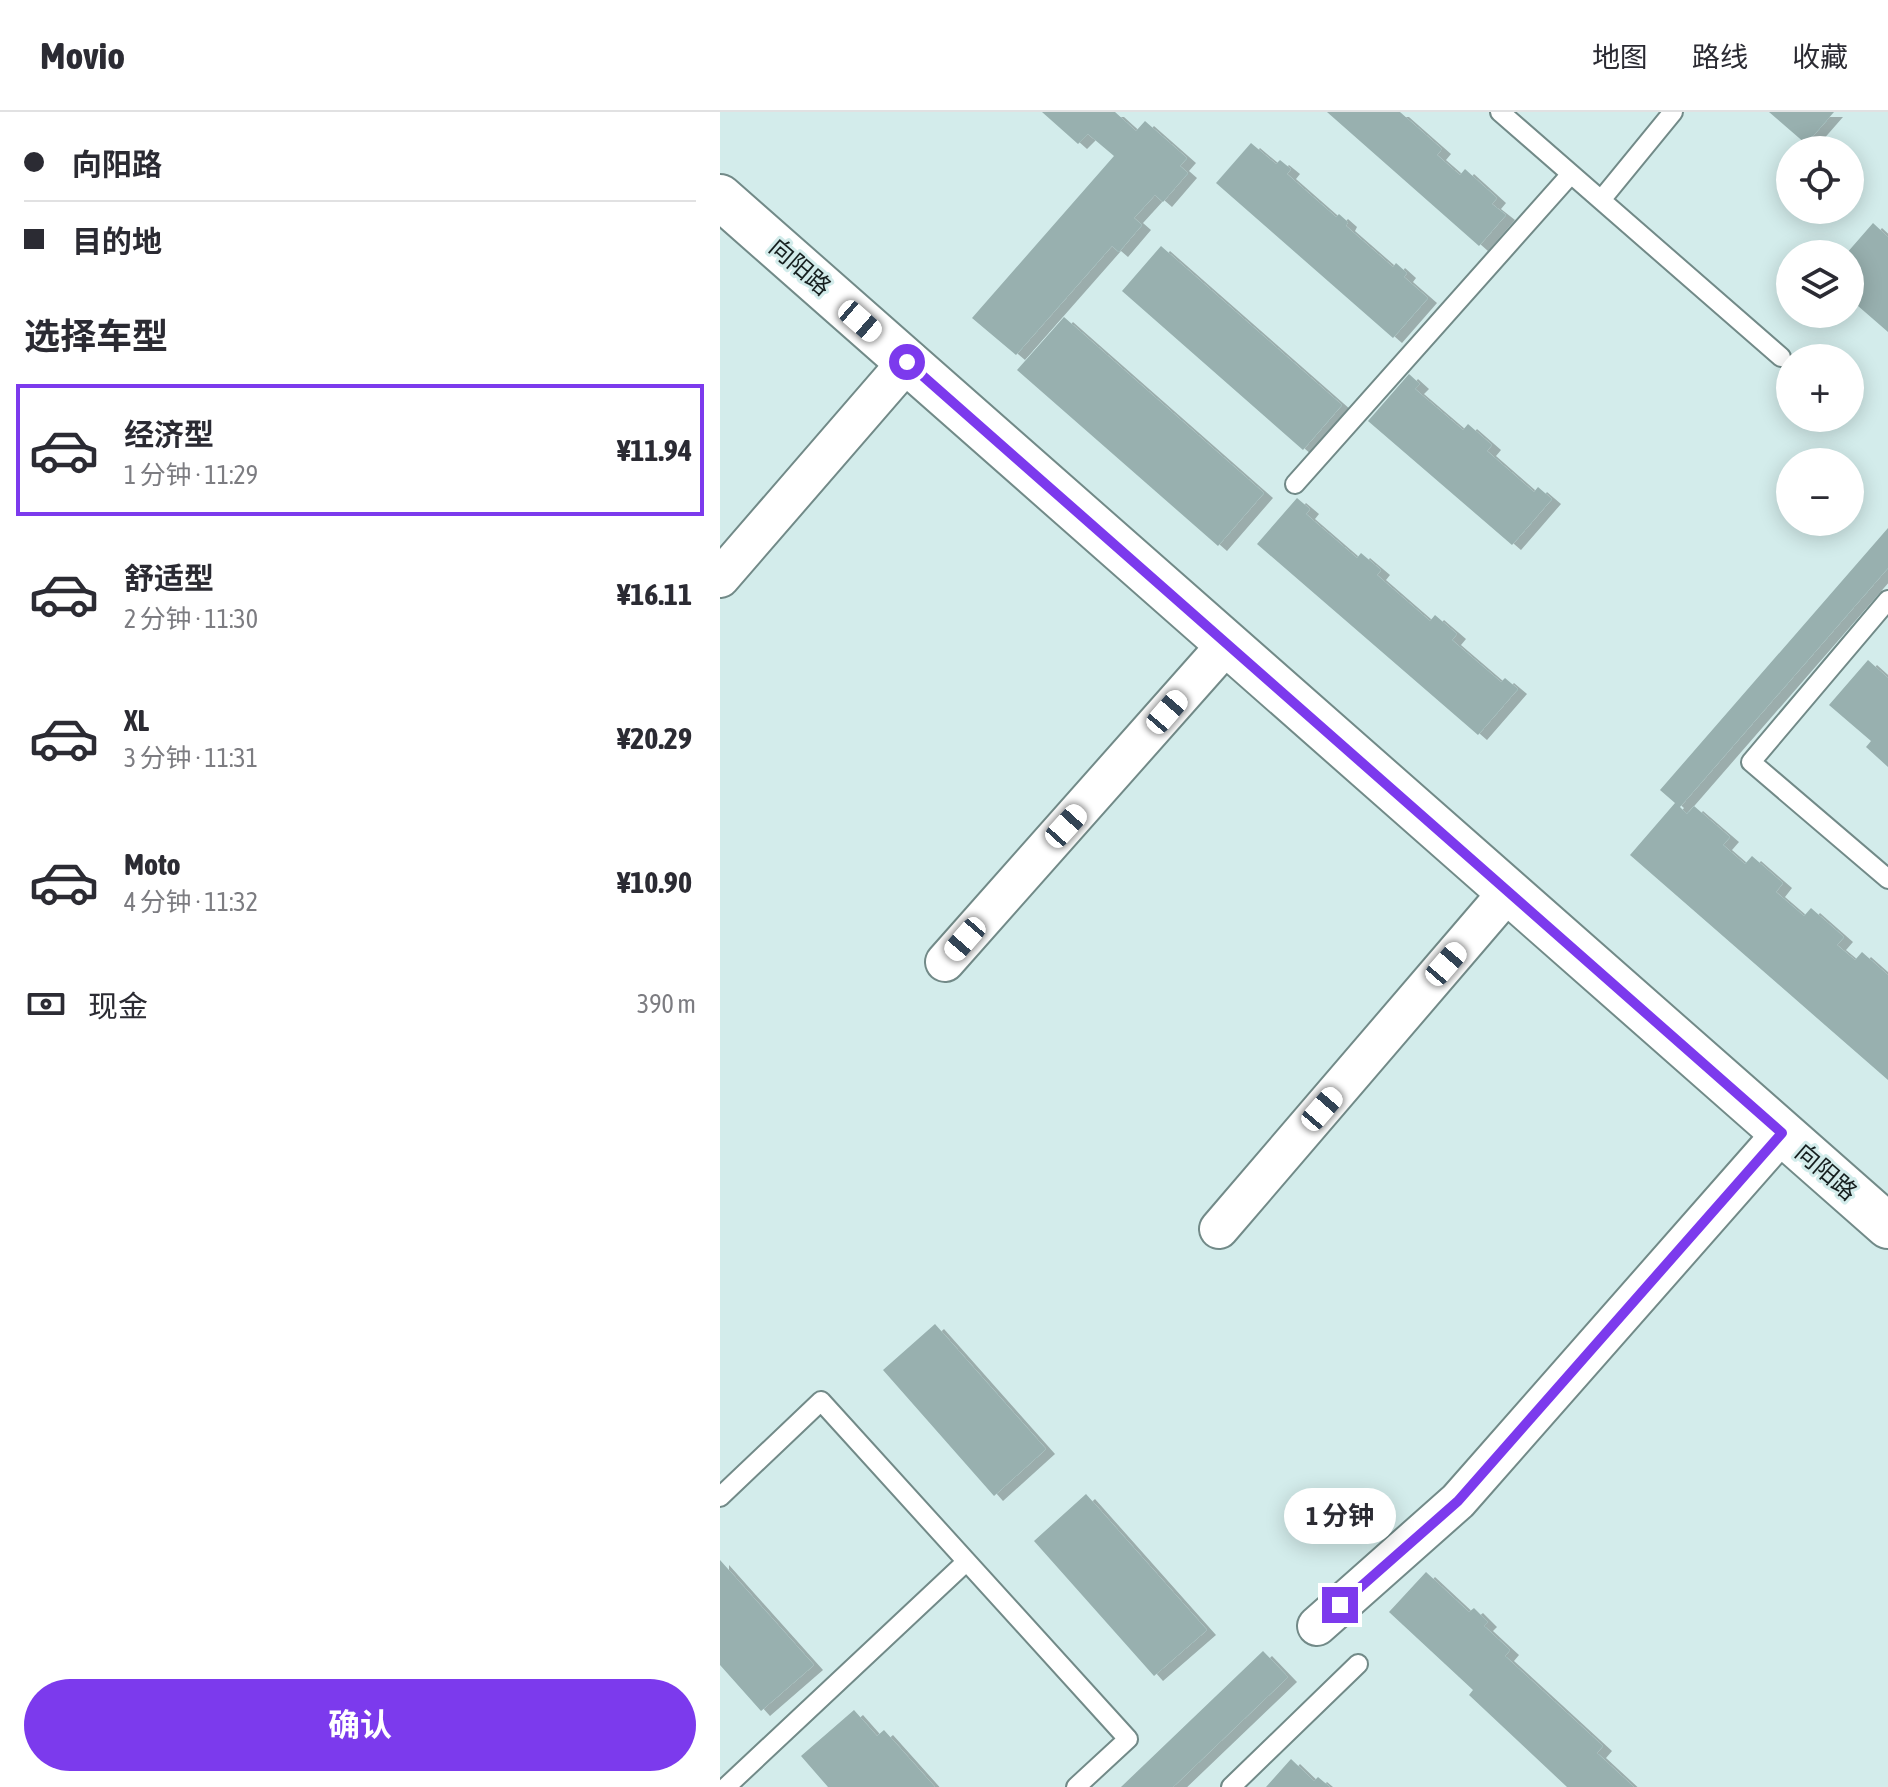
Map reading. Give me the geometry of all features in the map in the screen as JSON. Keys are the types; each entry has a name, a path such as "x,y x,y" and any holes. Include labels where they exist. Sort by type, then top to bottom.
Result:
{"street":[{"name":"向阳路","path":"720,197 1782,1133 1878,1211"},
{"path":"720,578 907,362"},
{"path":"945,962 1227,644"},
{"path":"1219,1229 1508,892"},
{"path":"1317,1626 1458,1501 1782,1133"}],"lane":[{"path":"1500,112 1776,353"},
{"path":"1601,200 1673,112"},
{"path":"1295,484 1571,174"},
{"path":"1888,600 1751,762 1888,879"},
{"path":"720,1497 821,1401 1128,1739 1076,1787"},
{"path":"726,1787 966,1562"},
{"path":"1231,1787 1358,1664"}],"building":[{"path":"1042,112 1115,112 1136,131 1145,121 1187,158 1180,166 1188,173 1163,202 1155,195 1134,218 1142,225 1119,252 1112,246 1016,355 972,318 1114,156 1088,134 1078,144"},
{"path":"1327,112 1400,112 1442,149 1437,155 1460,175 1465,169 1497,198 1492,204 1506,215 1479,246"},
{"path":"1769,112 1834,112 1813,136 1797,136"},
{"path":"1251,143 1276,164 1280,160 1291,169 1287,174 1336,217 1339,214 1348,222 1346,226 1393,267 1396,263 1407,273 1404,277 1428,298 1393,338 1216,183"},
{"path":"1873,223 1888,237 1888,332 1864,311 1864,240 1858,240"},
{"path":"1161,246 1342,405 1303,450 1122,291"},
{"path":"1064,317 1264,493 1218,546 1017,370"},
{"path":"1409,374 1420,384 1415,389 1463,430 1468,424 1492,445 1487,451 1534,492 1538,487 1552,499 1512,545 1368,421"},
{"path":"1297,498 1310,509 1306,514 1357,558 1361,553 1381,570 1377,575 1430,621 1435,615 1457,634 1452,640 1501,682 1505,678 1518,689 1478,735 1257,544"},
{"path":"1888,528 1888,568 1680,807 1687,814 1694,806 1730,837 1723,845 1745,864 1752,856 1783,883 1776,892 1804,916 1811,908 1844,937 1837,945 1855,960 1862,952 1888,975 1888,1080 1630,855 1675,803 1660,790"},
{"path":"1868,660 1888,678 1888,767 1866,747 1871,741 1829,705"},
{"path":"935,1324 1046,1449 994,1496 883,1370"},
{"path":"1086,1494 1207,1630 1154,1676 1034,1541"},
{"path":"720,1560 814,1665 761,1711 720,1665"},
{"path":"1426,1572 1469,1612 1474,1608 1488,1622 1484,1626 1510,1650 1505,1656 1603,1746 1597,1753 1634,1787 1567,1787 1469,1695 1473,1690 1389,1612"},
{"path":"1263,1651 1288,1677 1173,1787 1121,1787"},
{"path":"854,1710 877,1736 884,1730 935,1787 828,1787 801,1756"},
{"path":"1291,1759 1314,1781 1318,1777 1330,1787 1266,1787"}],"route":[{"path":"907,362 1782,1133 1458,1501 1340,1605"}]}
